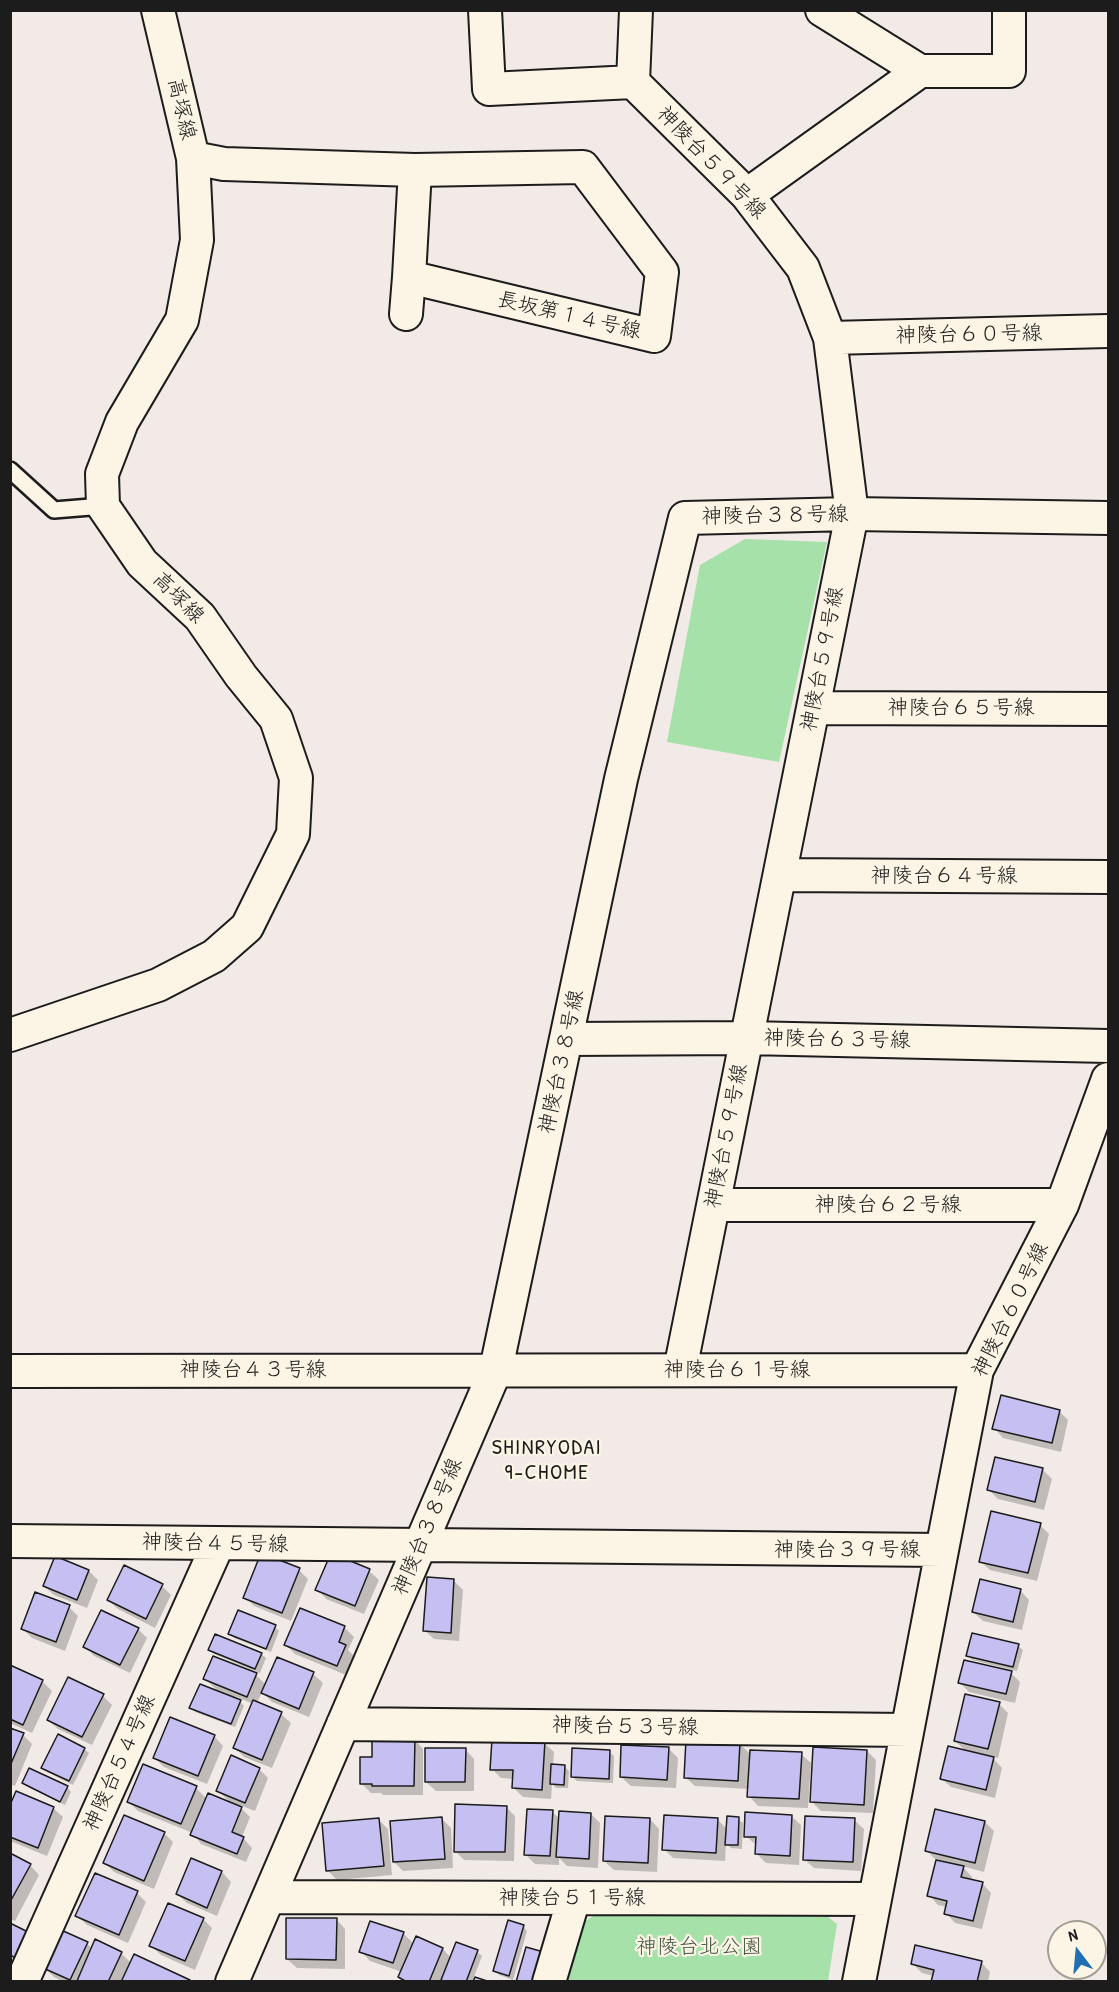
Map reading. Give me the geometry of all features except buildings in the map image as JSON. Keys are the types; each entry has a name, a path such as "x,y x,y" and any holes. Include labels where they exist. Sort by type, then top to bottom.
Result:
{"street":[{"name":"高塚線","path":"10,1035 158,985 214,956 248,927 293,834 296,778 276,718 241,676 200,616 142,563 103,506 102,474 122,422 183,320 197,240 193,158 158,10"},
{"path":"485,10 489,89 633,82 636,10"},
{"path":"822,10 920,71 1009,71 1008,10"},
{"path":"747,195 920,71"},
{"name":"神陵台５９号線","path":"633,82 747,195 803,268 830,338 852,514 680,1370"},
{"name":"長坂第１４号線","path":"193,158 224,164 415,170 583,167 663,272 654,336 409,277"},
{"path":"406,314 415,170"},
{"name":"神陵台６０号線","path":"830,338 1108,331"},
{"name":"神陵台３８号線","path":"232,1982 496,1369 621,779 685,518 852,514 1108,518"},
{"name":"神陵台６５号線","path":"813,708 1108,709"},
{"name":"神陵台６４号線","path":"780,875 1108,877"},
{"name":"神陵台６３号線","path":"566,1039 747,1038 1108,1046"},
{"name":"神陵台６０号線","path":"942,1550 977,1370 1062,1205 1108,1079"},
{"name":"神陵台６２号線","path":"714,1205 1062,1205"},
{"name":"神陵台６１号線","path":"496,1369 977,1370"},
{"name":"神陵台４３号線","path":"10,1371 496,1369"},
{"name":"神陵台４５号線","path":"13,1547 218,1544 420,1546"},
{"name":"神陵台５４号線","path":"22,1982 218,1544"},
{"name":"神陵台３９号線","path":"420,1546 942,1550 859,1982"},
{"name":"神陵台５３号線","path":"343,1724 908,1730"},
{"name":"神陵台５１号線","path":"269,1897 875,1899"},
{"path":"549,1982 574,1898"}],"lane":[{"path":"10,470 54,510 103,506"}],"green space":[{"path":"745,539 827,542 779,762 667,742 700,565"},
{"name":"神陵台北公園","path":"600,1912 823,1913 837,1924 828,1981 561,1982 577,1926"}],"district":[{"name":"SHINRYODAI 9-CHOME","path":"547,1460"}]}
